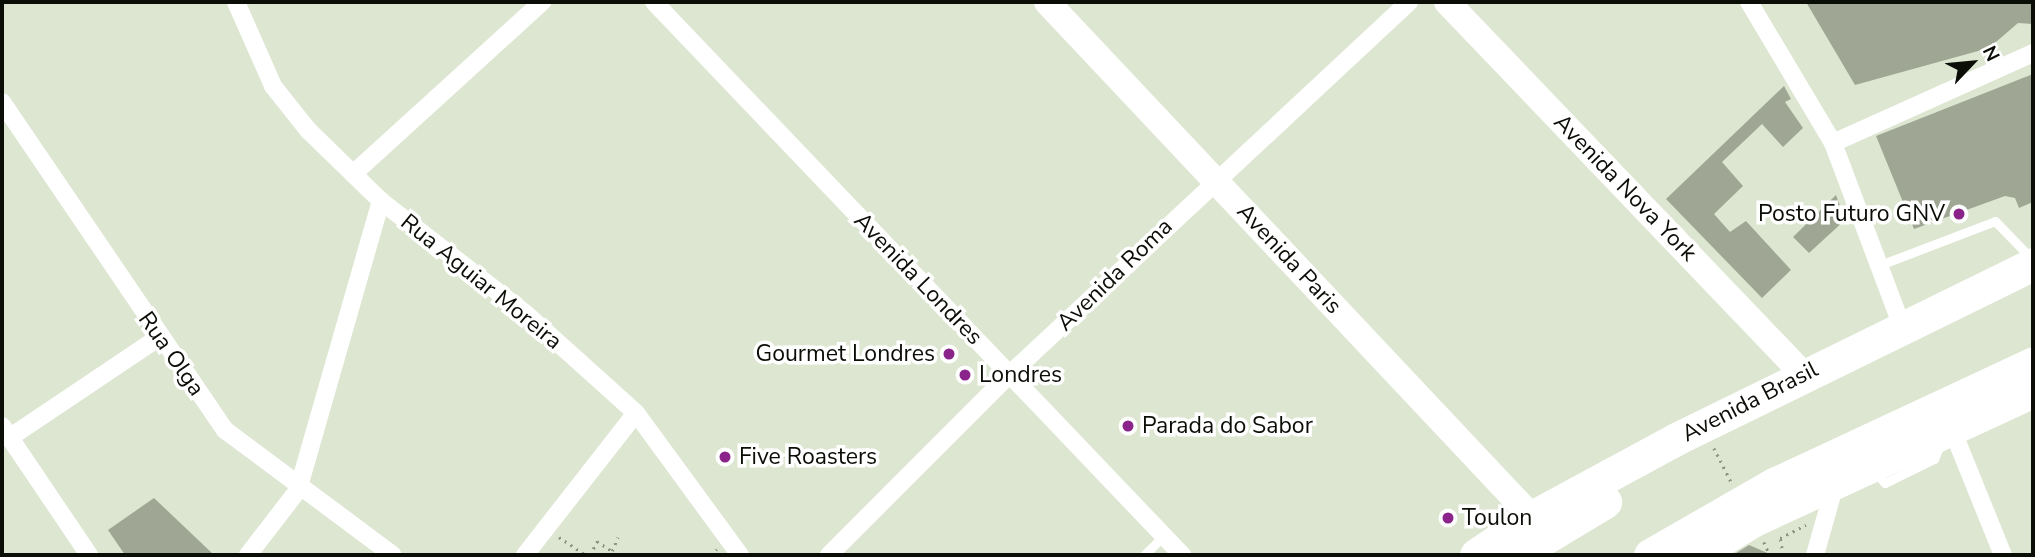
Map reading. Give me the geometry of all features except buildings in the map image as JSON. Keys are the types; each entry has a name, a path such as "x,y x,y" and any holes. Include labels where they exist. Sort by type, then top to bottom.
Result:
{"highway":[{"name":"Avenida Brasil","path":"1476,555 1532,517 1803,374 2033,262"},
{"path":"1902,327 1943,318 2033,278"},
{"name":"Avenida Brasil","path":"1517,555 1741,427 2033,289"},
{"path":"1696,555 1837,480 2033,363"},
{"path":"1650,555 1774,484 2033,363"},
{"path":"1837,480 2033,391"}],"main road":[{"name":"Avenida Paris","path":"1047,2 1532,517"},
{"name":"Avenida Nova York","path":"1447,2 1803,374"}],"street":[{"name":"Rua Aguiar Moreira","path":"236,2 273,86 353,174 381,201 526,314 636,413 740,555"},
{"path":"353,174 542,2"},
{"name":"Avenida Londres","path":"654,2 1182,555"},
{"name":"Avenida Roma","path":"829,555 1009,375 1214,180 1409,2"},
{"path":"1749,2 1833,143 1902,327"},
{"path":"1833,143 2033,53"},
{"name":"Rua Olga","path":"2,102 158,338 225,430 298,489 393,555"},
{"path":"248,555 298,489 381,201"},
{"path":"89,555 6,432 158,338"},
{"path":"525,555 636,413"},
{"path":"1949,430 2003,555"},
{"path":"1815,555 1837,480"}],"lane":[{"path":"1880,265 1995,221 2033,262"},
{"path":"1144,555 1164,536"}],"path":[{"path":"1710,439 1732,485"},
{"path":"544,528 588,555 597,541 612,551 618,537"},
{"path":"1755,531 1760,542"}],"place":[{"name":"Posto Futuro GNV","path":"1959,214"},
{"name":"Gourmet Londres","path":"949,354"},
{"name":"Londres","path":"965,375"},
{"name":"Parada do Sabor","path":"1128,426"},
{"name":"Five Roasters","path":"725,457"},
{"name":"Toulon","path":"1448,518"}]}
